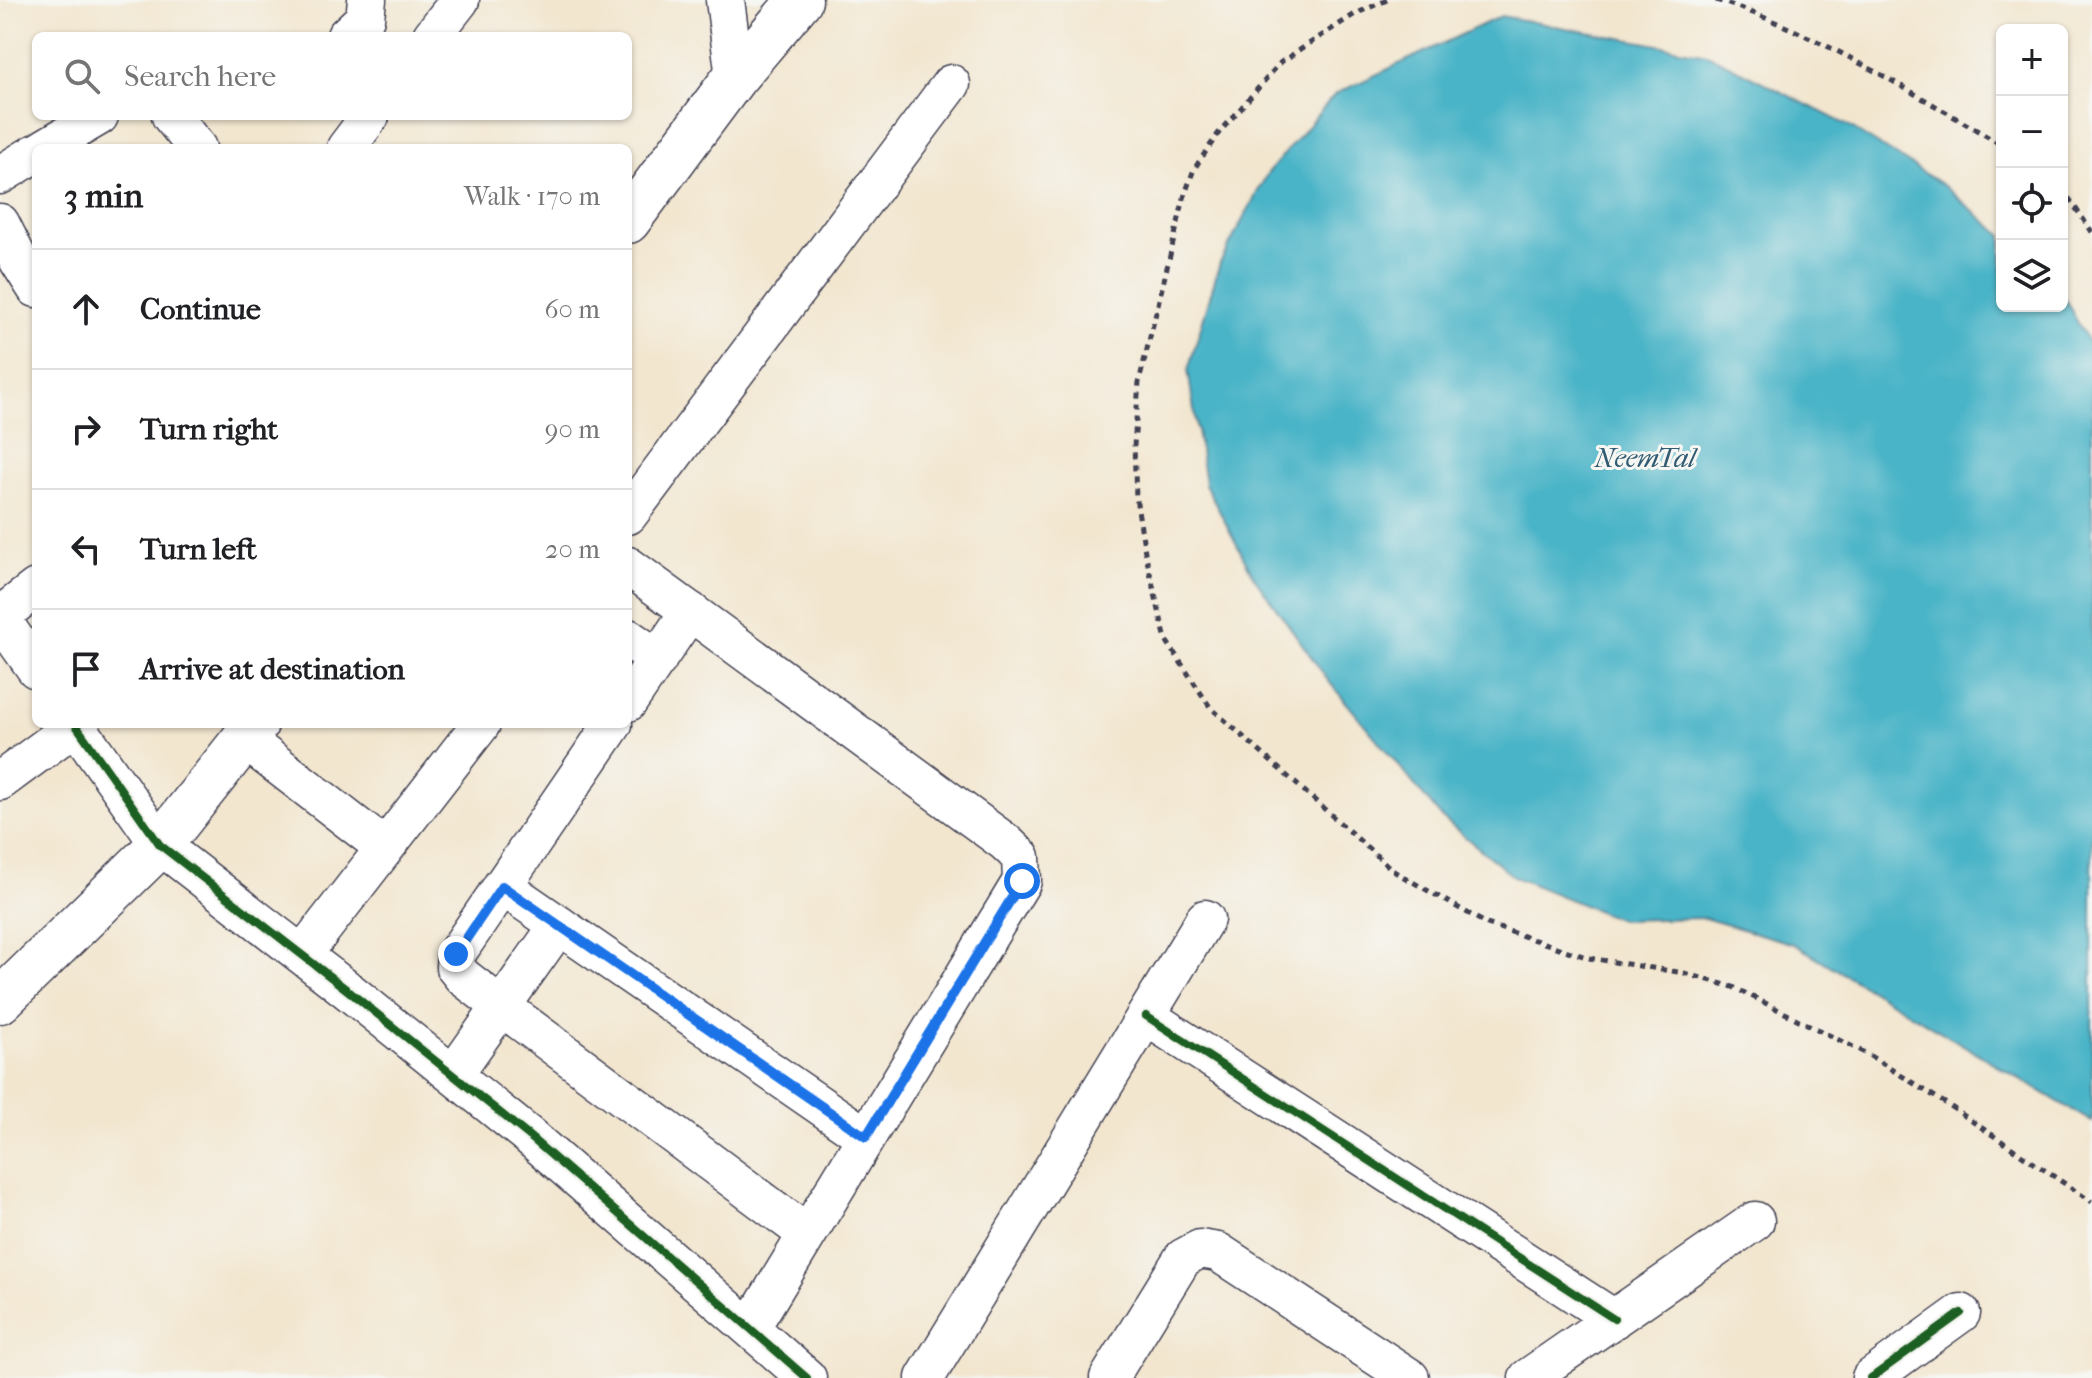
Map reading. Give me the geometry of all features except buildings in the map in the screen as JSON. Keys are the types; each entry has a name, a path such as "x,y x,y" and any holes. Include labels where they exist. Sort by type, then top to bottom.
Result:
{"main road":[{"path":"632,216 735,77 800,0"},
{"path":"0,1001 160,845 250,732"}],"street":[{"path":"350,32 365,18 367,0"},
{"path":"435,32 460,0"},
{"path":"725,0 735,77"},
{"path":"632,510 951,84"},
{"path":"52,144 92,120"},
{"path":"174,120 194,144"},
{"path":"349,144 367,120"},
{"path":"0,175 32,155"},
{"path":"0,223 32,282"},
{"path":"632,569 1005,842 1021,857 1022,881 751,1327"},
{"path":"32,591 0,617 32,663"},
{"path":"632,688 643,648 690,611"},
{"path":"0,781 71,728"},
{"path":"79,728 160,845 529,1136 807,1378"},
{"path":"302,955 478,728"},
{"path":"610,728 456,954 455,967 463,977 502,1007 807,1234"},
{"path":"250,732 385,848"},
{"path":"502,886 866,1137"},
{"path":"925,1378 1205,919"},
{"path":"453,1075 559,925"},
{"path":"1146,1016 1614,1319"},
{"path":"1528,1378 1755,1221"},
{"path":"1109,1378 1183,1258 1200,1249 1218,1252 1410,1378"},
{"path":"1871,1378 1961,1313"}],"path":[{"path":"1387,0 1355,14 1281,62 1218,134 1194,169 1185,194 1139,382 1134,446 1136,498 1166,640 1210,707 1395,872 1487,924 1589,958 1684,973 1733,987 1867,1054 2092,1202"},
{"path":"1716,0 1752,11 1881,75 1996,142"},
{"path":"2068,197 2092,232"}],"water":[{"name":"NeemTal","path":"1501,16 1707,54 1845,124 1943,185 1996,230 1996,312 2068,312 2068,304 2092,349 2092,1122 1794,944 1704,918 1620,920 1514,877 1442,818 1330,683 1254,577 1205,484 1188,370 1220,263 1267,174 1335,94"}],"cycle path":[{"path":"78,728 160,845 529,1136 807,1378"},
{"path":"1146,1016 1614,1319"},
{"path":"1871,1378 1961,1313"}],"route":[{"path":"456,954 502,886 866,1137 1022,881"}]}
